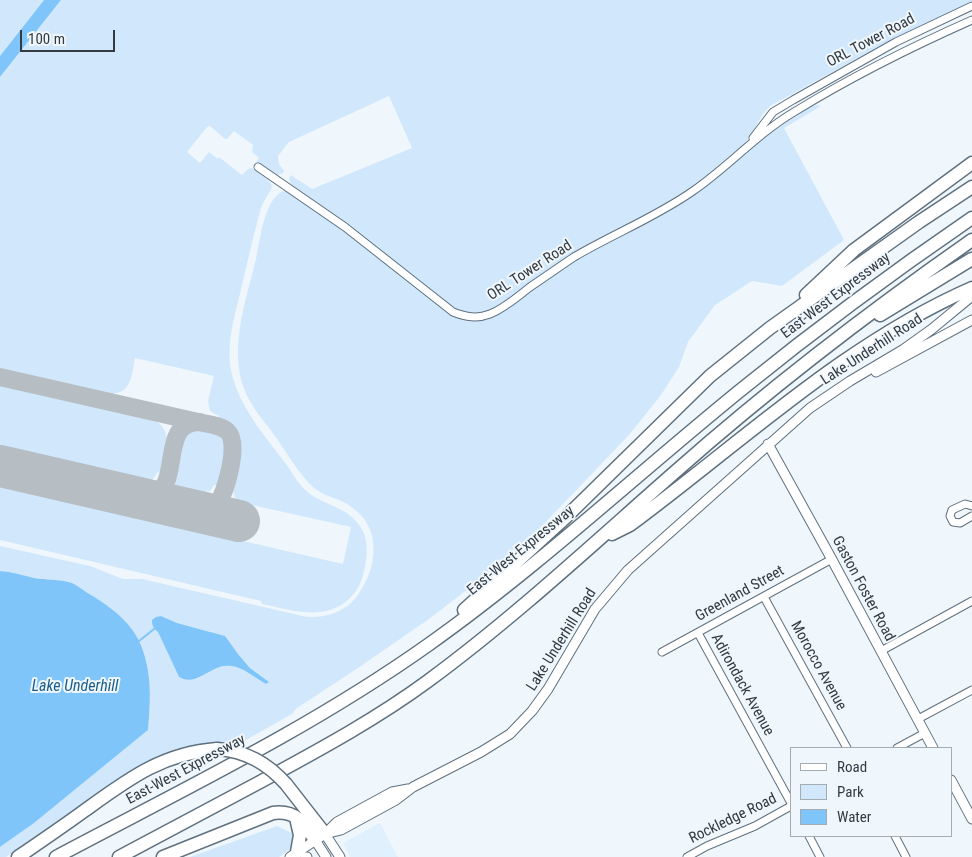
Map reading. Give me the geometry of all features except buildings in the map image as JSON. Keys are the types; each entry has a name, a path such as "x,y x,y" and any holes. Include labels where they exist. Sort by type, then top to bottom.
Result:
{"highway":[{"path":"770,328 854,250 972,163"},
{"path":"428,645 490,585 566,517 710,376 770,328 919,222 972,187"},
{"name":"East-West Expressway","path":"56,857 292,732 365,688 428,645 483,604 552,548 787,353 910,261 972,218"},
{"path":"120,857 315,752 426,682 469,650 598,541 674,472 782,381 911,283 972,240"},
{"path":"846,332 882,315 972,259"},
{"path":"598,541 630,525 818,380 853,356 906,322 972,288"},
{"path":"18,857 129,778 154,765 197,750 217,749 241,752 271,769 286,784 320,837"},
{"path":"163,857 273,813 286,812 295,816 320,837"},
{"path":"295,816 300,835 300,856"}],"main road":[{"name":"Lake Underhill Road","path":"300,856 320,837 341,830 396,800 413,787 481,752 510,734 532,712 548,689 595,608 628,570 810,408 850,380 904,349 972,296"},
{"name":"Lake Underhill Road","path":"810,408 971,323"},
{"name":"Gaston Foster Road","path":"768,444 932,747"},
{"path":"952,782 972,819"},
{"path":"320,837 326,857"},
{"path":"320,837 340,857"}],"street":[{"name":"ORL Tower Road","path":"745,148 773,112 896,42 972,6"},
{"path":"942,20 948,31"},
{"name":"ORL Tower Road","path":"258,167 345,227 453,312 465,317 476,318 488,315 504,307 576,256 670,206 695,190 778,123 822,95 903,52 972,20"},
{"path":"817,86 822,95"},
{"path":"972,506 965,504 952,510 950,516 953,522 960,523 972,516"},
{"name":"Greenland Street","path":"662,652 832,560"},
{"name":"Morocco Avenue","path":"764,597 846,747"},
{"path":"881,651 972,600"},
{"name":"Adirondack Avenue","path":"698,633 790,802"},
{"path":"918,719 972,690"},
{"path":"899,747 925,733"},
{"name":"Rockledge Road","path":"687,857 707,846 755,826 790,805"},
{"path":"810,837 820,857"},
{"path":"896,837 906,857"}],"shaded area":[{"path":"380,823 398,857 350,857 343,843"}],"green space":[{"path":"0,0 44,0 0,56"},
{"path":"61,0 972,0 972,2 887,42 770,106 742,146 689,189 655,211 550,268 496,308 474,314 452,307 347,224 292,187 289,179 291,175 312,189 412,148 389,96 289,142 278,156 279,164 284,171 277,175 256,162 259,158 252,152 253,145 234,131 225,139 210,126 207,127 187,152 200,163 209,152 218,159 219,157 242,175 252,168 268,180 272,188 257,221 236,308 230,343 230,355 233,378 237,390 256,424 303,488 316,498 337,507 349,515 360,526 366,540 367,556 364,571 360,584 352,596 339,606 329,610 307,612 262,604 261,601 0,540 0,485 343,564 351,527 238,502 233,490 230,489 238,459 238,440 235,432 218,420 219,416 210,411 208,401 214,376 135,358 128,386 120,392 114,393 113,397 0,371 0,77"},
{"path":"821,106 784,128 844,240 782,286 752,281 715,305 688,342 679,367 661,395 629,435 542,526 472,586 429,619 297,708 292,714 237,745 214,744 173,751 158,756 115,780 6,857 0,857 0,847 34,823 148,730 150,694 149,675 142,647 125,621 109,607 72,583 0,571 0,546 90,566 123,579 142,579 307,617 323,616 345,608 356,597 367,579 371,568 374,545 372,534 367,524 360,514 350,506 317,490 302,476 250,402 240,373 238,357 239,340 244,307 264,221 271,203 277,196 286,191 348,234 451,315 470,320 489,318 501,313 566,266 685,199 719,174 781,123 808,108","holes":["161,616 177,623 211,632 238,654 250,668 269,682 266,684 231,666 217,668 192,680 179,677 158,632"]},
{"path":"0,382 152,417 159,423 167,436 168,450 162,473 158,472 153,479 145,480 0,447"},
{"path":"192,427 220,433 225,439 227,446 226,462 219,486 214,485 210,491 199,493 178,488 173,482 182,437"},
{"path":"277,826 296,835 292,848 279,857 190,857"}],"water":[{"path":"44,0 61,0 0,77 0,56"},
{"name":"Lake Underhill","path":"0,571 72,583 117,614 125,621 142,647 149,675 150,694 148,730 34,823 0,847"},
{"path":"161,616 177,623 225,636 250,668 269,682 266,684 231,666 217,668 199,678 186,680 179,677 153,625 152,620"}],"waterway":[{"path":"139,641 154,629"}],"taxiway":[{"path":"0,377 213,425 227,431 231,436 232,453 229,474 221,498 212,507 191,510"},
{"path":"140,498 158,493 165,485 175,440 180,430 188,424 200,422"}],"runway":[{"path":"0,466 239,521"}]}
